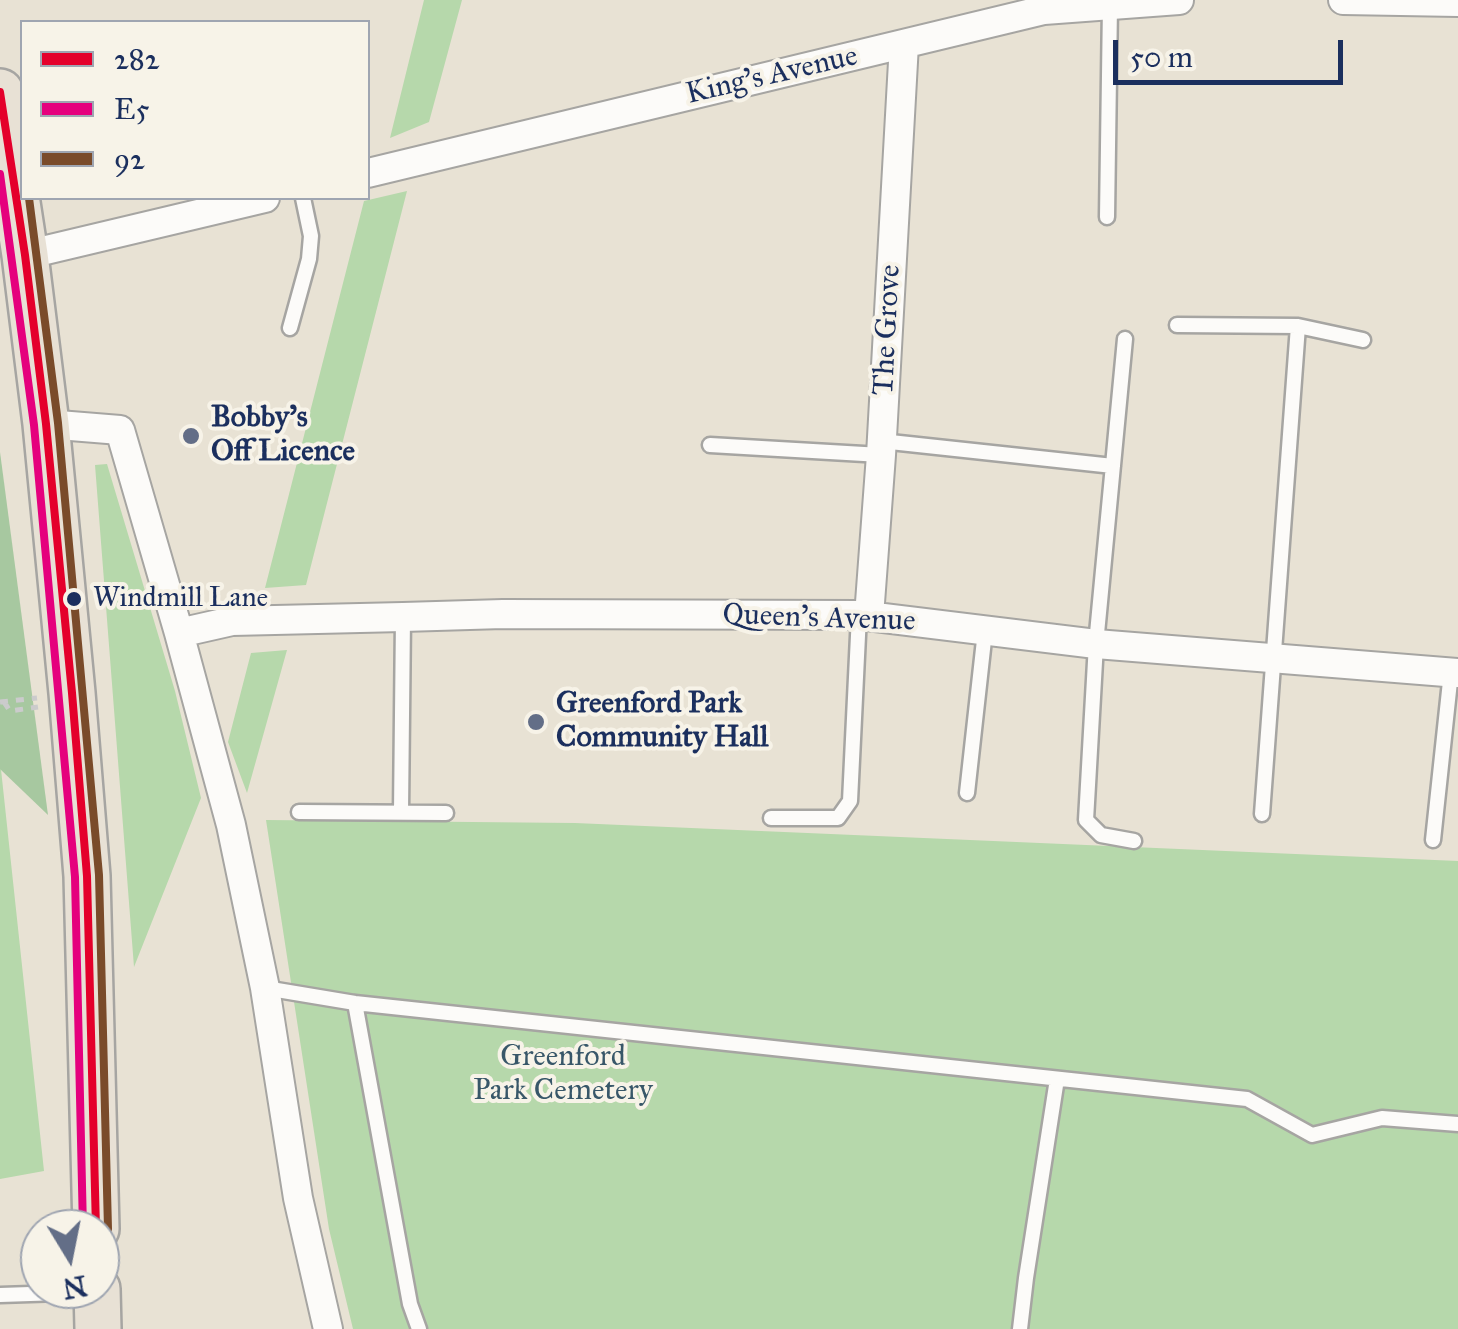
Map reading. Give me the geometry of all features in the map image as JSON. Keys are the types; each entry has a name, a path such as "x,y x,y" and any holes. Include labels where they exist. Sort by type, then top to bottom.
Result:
{"main road":[{"path":"0,92 16,253 46,424 70,674 87,876 95,1209"}],"street":[{"name":"King's Avenue","path":"370,173 1044,10 1179,0"},
{"path":"1344,0 1443,1"},
{"name":"The Grove","path":"864,615 881,448 904,44"},
{"path":"16,253 255,200"},
{"path":"46,424 120,430 232,825 265,988 298,1198 328,1329"},
{"name":"Queen's Avenue","path":"179,633 232,621 403,616 864,615 1096,644 1454,672"}],"lane":[{"path":"1108,216 1110,5"},
{"path":"290,328 310,248 303,200"},
{"path":"1177,326 1298,326 1363,340"},
{"path":"1262,814 1298,326"},
{"path":"1125,339 1096,644 1086,820 1101,835 1134,840"},
{"path":"710,445 881,448 1113,466"},
{"path":"771,818 838,818 850,801 864,615"},
{"path":"401,812 403,616"},
{"path":"968,793 985,631"},
{"path":"1433,840 1454,672"},
{"path":"299,812 446,813"},
{"path":"265,988 355,1003 1247,1099 1312,1135 1382,1118 1458,1124"},
{"path":"355,1003 410,1304 419,1329"},
{"path":"1020,1329 1057,1079"}],"path":[{"path":"4,702 10,711 39,707 45,697"}],"green space":[{"path":"424,0 462,0 429,122 390,138"},
{"path":"407,191 306,585 265,588 364,201"},
{"path":"0,452 48,815 0,769"},
{"path":"107,464 175,691 201,798 134,967 95,465"},
{"path":"287,650 247,793 228,742 251,653"},
{"path":"0,760 44,1171 0,1179"},
{"name":"Greenford Park Cemetery","path":"266,820 575,823 1458,861 1458,1329 353,1329 329,1229"}],"transit line":[{"name":"282","path":"0,92 46,424 72,693 87,876 95,1209"},
{"name":"E5","path":"0,174 34,425 75,877 83,1209"},
{"name":"92","path":"29,200 58,423 99,875 107,1209"}],"place":[{"name":"Bobby's Off Licence","path":"191,436"},
{"name":"Windmill Lane","path":"74,599"},
{"name":"Greenford Park Community Hall","path":"536,722"}]}
